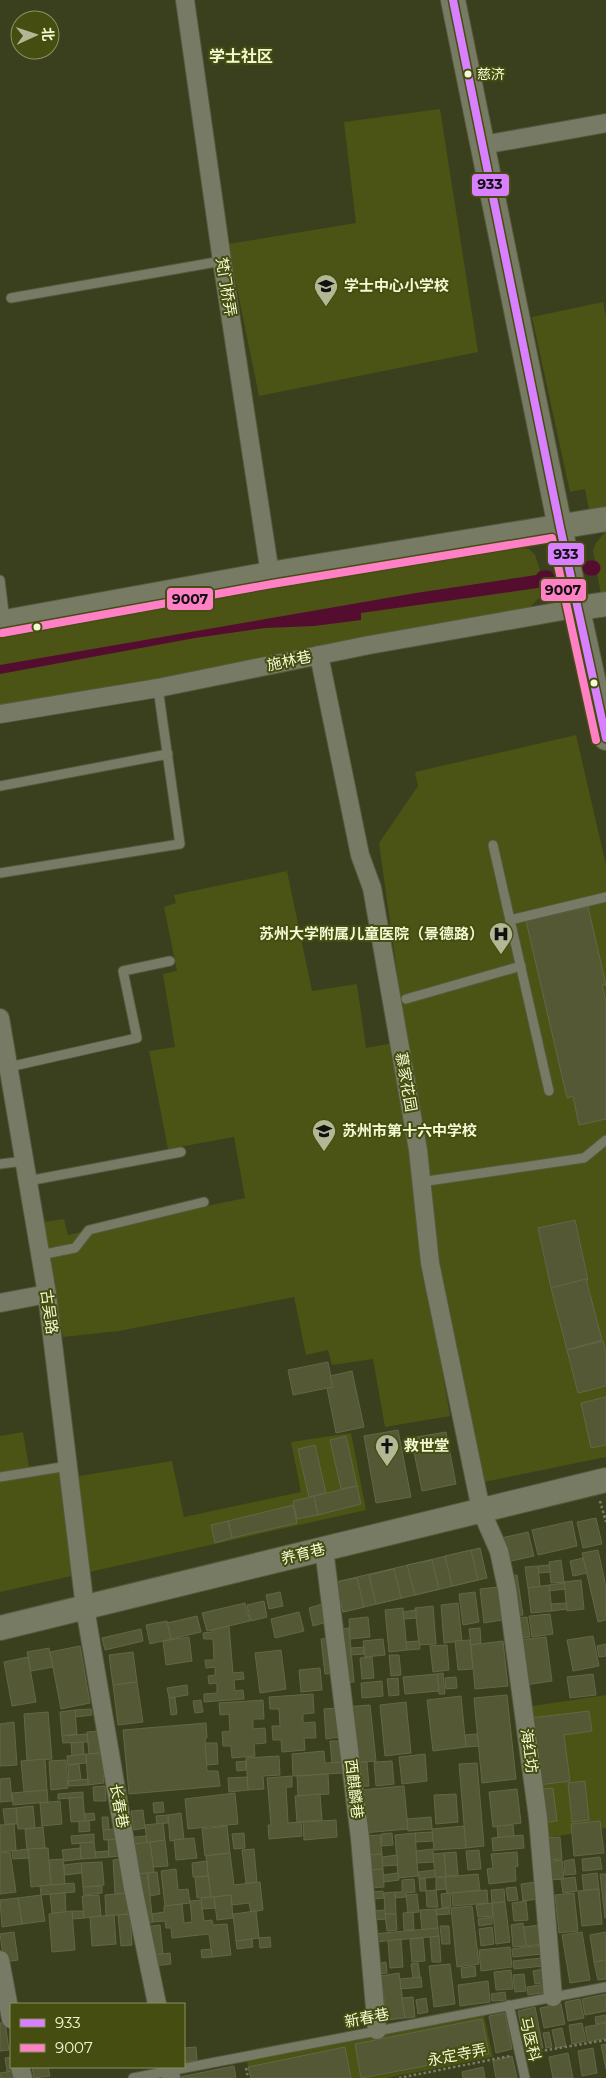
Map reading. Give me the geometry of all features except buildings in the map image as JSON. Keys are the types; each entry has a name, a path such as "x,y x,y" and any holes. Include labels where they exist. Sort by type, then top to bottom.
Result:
{"main road":[{"path":"453,0 560,527 606,738"},
{"path":"2,622 270,574 606,519"},
{"path":"579,608 606,604"},
{"name":"养育巷","path":"0,1628 606,1480"}],"street":[{"name":"梵门桥弄","path":"185,0 222,261 270,574"},
{"path":"483,145 606,124"},
{"name":"施林巷","path":"0,714 158,688 579,608"},
{"name":"慕家花园","path":"319,656 360,854 372,888 418,1150 430,1263 482,1510"},
{"name":"古吴路","path":"0,1018 47,1294 85,1608"},
{"path":"0,1303 47,1294"},
{"name":"海红坊","path":"482,1510 499,1551 507,1589 538,1818 553,1997"},
{"name":"西麒麟巷","path":"324,1549 360,1838 377,2030"},
{"name":"长春巷","path":"85,1608 133,1888 156,2003"},
{"path":"0,1960 10,2014"}],"lane":[{"path":"11,298 222,261"},
{"path":"0,580 2,622"},
{"path":"0,873 180,844 158,688"},
{"path":"0,786 168,754"},
{"path":"494,845 549,1091"},
{"path":"510,920 606,897"},
{"path":"9,1067 137,1038 123,971 170,961"},
{"path":"406,999 521,966"},
{"path":"421,1182 584,1158 606,1140"},
{"path":"28,1181 181,1152"},
{"path":"0,1164 24,1161"},
{"path":"40,1255 75,1248 89,1230 204,1202"},
{"path":"0,1477 68,1466"},
{"name":"新春巷","path":"134,2078 606,1987"},
{"name":"马医科","path":"509,2005 525,2078"}],"path":[{"name":"永定寺弄","path":"399,2078 606,2040"}],"shaded area":[{"name":"学士中心小学校","path":"440,109 478,352 259,396 228,244 356,223 344,122"},
{"path":"603,302 606,316 606,507 589,510 585,489 570,492 532,317"},
{"path":"606,531 606,593 601,594 593,551 596,543"},
{"path":"521,548 529,549 535,555 541,574 541,596 530,607 389,633 199,672 0,707 0,637 315,580"},
{"path":"543,574 545,587 361,613 361,620 314,626 265,628 195,638 0,674 0,665 416,593"},
{"name":"苏州大学附属儿童医院（景德路）","path":"576,735 606,865 606,1457 484,1482 450,1330 431,1216 379,843 418,786 415,772"},
{"name":"苏州市第十六中学校","path":"287,871 312,991 357,984 366,1048 399,1042 425,1268 450,1416 385,1427 373,1359 332,1365 328,1350 306,1355 294,1297 119,1331 63,1337 43,1222 64,1219 68,1235 245,1198 234,1137 168,1149 149,1051 175,1047 163,974 177,971 164,907 176,903 174,895"},
{"path":"23,1432 29,1467 77,1460 79,1476 172,1461 184,1517 301,1492 291,1442 351,1433 366,1510 0,1592 0,1436"},
{"path":"606,1695 606,1828 546,1838 526,1707"},
{"path":"484,2016 493,2057 387,2078 250,2078 247,2061"}],"transit line":[{"name":"933","path":"453,0 560,527 606,738"},
{"name":"9007","path":"2,633 272,584 552,538 596,740"}],"place":[{"name":"慈济","path":"468,74"},
{"name":"学士中心小学校","path":"326,307"},
{"name":"苏州大学附属儿童医院（景德路）","path":"501,955"},
{"name":"苏州市第十六中学校","path":"324,1152"},
{"name":"救世堂","path":"387,1467"}],"district":[{"name":"学士社区","path":"241,56"}]}
